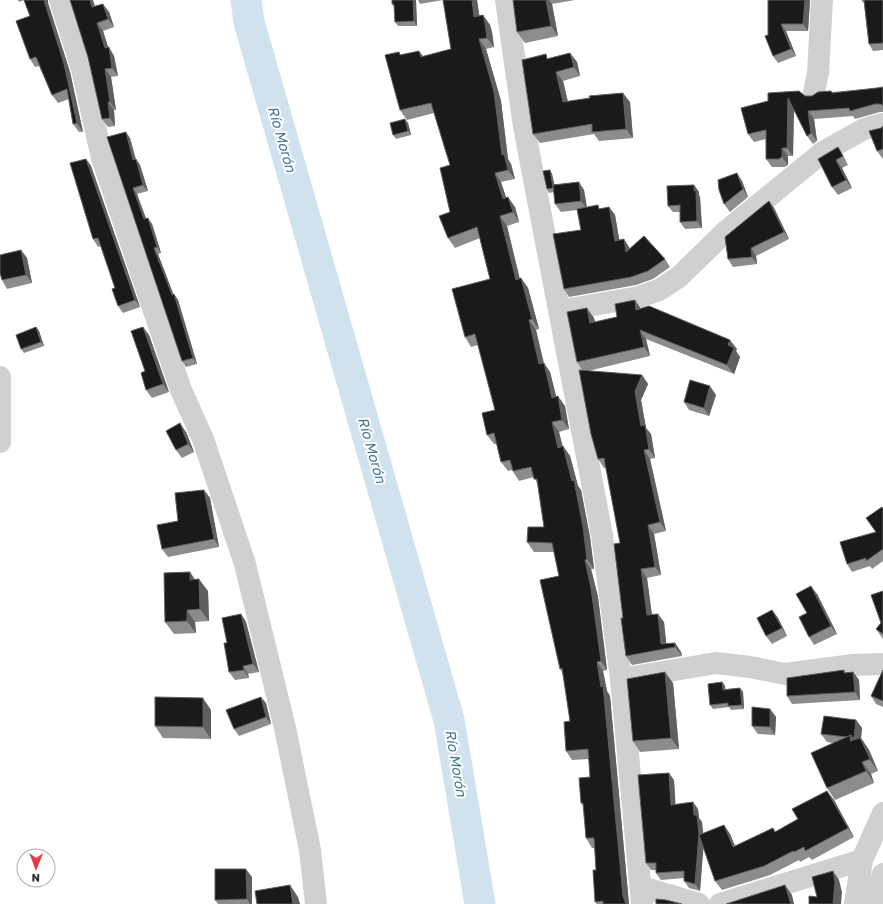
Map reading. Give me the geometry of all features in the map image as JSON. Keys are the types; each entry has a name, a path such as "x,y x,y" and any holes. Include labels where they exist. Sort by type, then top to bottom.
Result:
{"street":[{"path":"60,0 86,84 102,158 181,390 203,439 245,564 283,720 310,850 316,904"},
{"path":"506,0 524,127 602,535 621,679 642,896 699,904"},
{"path":"814,92 818,73 822,0"},
{"path":"559,311 639,297 659,290 679,277 725,232 823,152 864,129 883,124"},
{"path":"0,376 0,442"},
{"path":"621,679 716,663 750,667 785,674 853,665 883,664"},
{"path":"856,904 862,860 883,813"},
{"path":"720,904 862,860"},
{"path":"876,904 883,874"}],"building":[{"path":"24,0 44,0 64,64 77,123 73,124 67,89 52,95 36,57 30,59 16,21 30,16"},
{"path":"70,0 90,0 92,7 103,4 108,19 97,23 105,48 109,47 112,68 105,69 110,102 108,102 110,118 102,119 88,57"},
{"path":"392,0 413,0 414,21 395,22 394,4 392,4"},
{"path":"443,0 472,0 474,17 483,15 485,23 487,38 479,39 494,92 502,155 504,154 508,170 495,173 503,199 508,197 513,212 500,216 516,280 521,278 532,319 529,320 539,364 544,363 552,398 558,396 562,420 552,422 558,448 563,446 572,481 574,480 583,527 587,559 585,560 591,588 601,661 597,662 601,687 603,686 623,896 626,904 603,904 603,901 595,902 593,870 596,870 594,838 586,838 579,778 590,777 588,749 566,751 564,722 570,721 562,668 560,669 540,580 559,576 552,543 527,542 528,527 544,527 537,479 534,479 531,467 513,471 510,460 501,462 494,433 487,435 482,413 495,410 475,334 465,337 452,289 490,279 477,227 448,238 439,216 450,212 440,168 450,165 431,103 400,110 385,55 399,52 400,55 419,51 421,57 451,49"},
{"path":"513,0 546,0 551,26 517,32"},
{"path":"768,0 805,0 803,24 781,24 791,49 773,56 765,36 768,35"},
{"path":"864,0 883,0 883,43 869,44"},
{"path":"570,53 574,67 556,72 563,102 590,98 589,96 623,93 626,129 592,132 592,124 533,134 522,60 546,54 547,59"},
{"path":"883,87 883,106 881,104 875,104 850,111 849,108 808,111 811,133 807,136 788,98 787,148 782,148 782,157 779,159 766,159 766,130 748,134 741,108 768,101 768,93 799,91 805,96 812,96 818,92 831,91 832,93"},
{"path":"405,119 408,131 393,135 390,123"},
{"path":"883,126 883,149 877,151 869,131 881,128"},
{"path":"126,132 133,160 136,159 143,185 133,188 144,219 148,218 157,247 154,248 172,295 174,294 193,358 182,361 107,137"},
{"path":"838,147 843,156 836,160 846,180 832,187 818,159"},
{"path":"86,159 135,300 118,306 112,289 115,288 98,238 93,239 70,163"},
{"path":"550,170 553,188 547,189 543,171"},
{"path":"737,173 743,189 724,204 719,190 718,180"},
{"path":"579,182 581,201 555,204 553,185"},
{"path":"694,185 694,191 696,190 697,221 680,222 680,205 668,206 667,186"},
{"path":"769,201 784,232 751,248 752,257 728,259 725,237"},
{"path":"598,205 599,209 609,207 615,241 624,239 626,252 644,236 665,259 648,271 631,277 564,289 553,234 581,230 577,209"},
{"path":"21,250 26,275 2,280 0,273 0,255"},
{"path":"635,300 636,310 649,306 730,340 728,345 734,348 727,365 640,330 644,347 577,362 567,312 587,308 590,323 617,317 615,304"},
{"path":"36,327 41,342 21,349 16,335"},
{"path":"143,327 163,384 146,390 141,373 145,371 131,331"},
{"path":"579,370 642,375 635,391 641,426 645,425 649,449 644,450 660,522 648,525 655,567 641,569 647,615 658,614 661,644 675,643 675,647 626,656 614,544 620,543 604,458 598,459 591,434"},
{"path":"690,380 710,386 704,408 684,402"},
{"path":"180,423 188,444 176,450 166,431"},
{"path":"204,490 214,539 162,549 157,525 178,521 175,493"},
{"path":"882,507 883,549 866,561 866,558 847,564 840,542 876,532 866,518"},
{"path":"190,572 190,580 199,579 200,609 187,610 187,621 165,622 164,573"},
{"path":"811,586 831,626 809,637 799,617 807,613 796,594"},
{"path":"883,591 883,634 876,629 881,623 871,595"},
{"path":"772,610 782,628 766,636 757,618"},
{"path":"241,614 253,664 243,666 244,670 229,672 224,643 227,643 222,618"},
{"path":"844,670 844,673 853,672 855,692 787,696 787,678"},
{"path":"883,670 883,701 871,696"},
{"path":"665,672 671,738 633,741 627,679"},
{"path":"722,682 723,690 740,688 742,705 728,706 728,703 710,705 708,684"},
{"path":"155,697 203,698 203,727 155,726"},
{"path":"261,697 266,717 234,729 226,710"},
{"path":"752,707 770,709 770,727 752,726"},
{"path":"824,716 856,720 854,738 851,735 847,737 821,734"},
{"path":"851,735 850,741 860,738 870,759 862,762 866,771 827,788 811,753"},
{"path":"669,773 671,805 693,802 694,815 697,815 699,834 695,884 684,881 684,871 656,873 656,863 646,863 638,775"},
{"path":"827,791 848,828 805,851 804,847 764,866 715,881 699,835 724,825 733,847 773,828 775,832 798,819 792,809"},
{"path":"215,869 246,869 247,899 215,900"},
{"path":"833,871 835,882 833,904 809,904 809,896 817,897 812,877"},
{"path":"290,885 293,904 257,904 255,891"},
{"path":"785,885 791,904 726,904"},
{"path":"656,899 666,900 682,904 656,904"}],"waterway":[{"name":"Río Morón","path":"246,0 249,22 449,720 480,904"}]}
